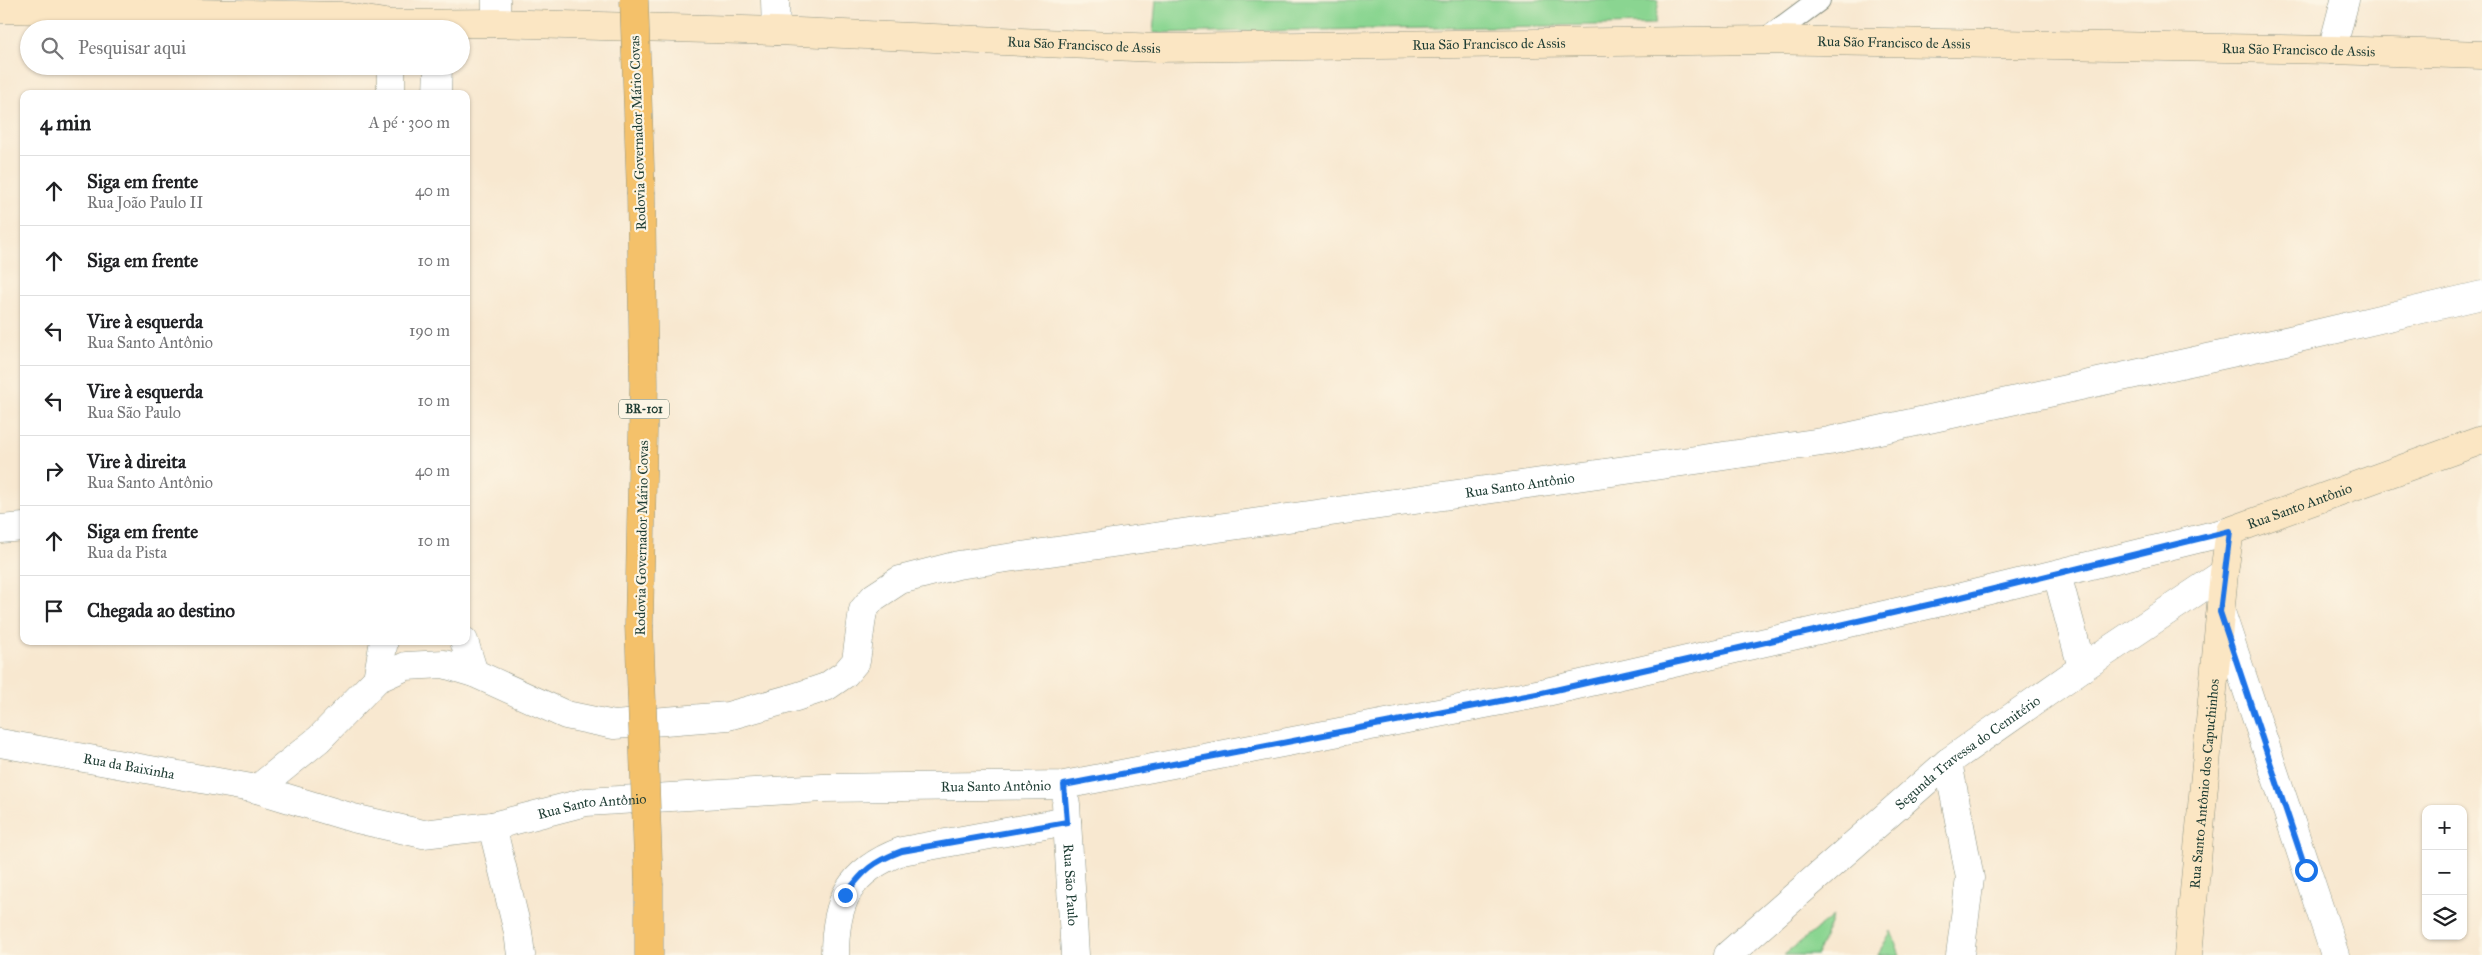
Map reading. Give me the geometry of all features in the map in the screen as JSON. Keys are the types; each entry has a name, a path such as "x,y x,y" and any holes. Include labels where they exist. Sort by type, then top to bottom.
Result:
{"highway":[{"name":"Rodovia Governador Mário Covas","path":"634,0 641,194 644,385 640,625 649,886 649,955"}],"street":[{"path":"775,0 776,31"},
{"path":"2332,50 2346,0"},
{"name":"Rua São Francisco de Assis","path":"0,9 331,8 371,20"},
{"name":"Rua São Francisco de Assis","path":"463,20 496,12 776,31 1157,48 1765,40 2332,50 2482,55"},
{"path":"391,75 391,90"},
{"path":"437,90 438,75"},
{"name":"Rua Santo Antônio","path":"377,679 406,666 444,664 474,672 566,715 614,725 728,716 826,687 845,674 856,661 863,610 874,597 900,580 958,565 1829,441 2280,342 2482,295"},
{"name":"Rua Santo Antônio","path":"258,789 353,818 423,834 492,826 586,802 605,800 823,788 1064,785 1542,693 2057,574 2230,531 2482,440"},
{"path":"0,529 20,528"},
{"name":"Rua Santo Antônio dos Capuchinhos","path":"2188,955 2220,612 2230,531"},
{"name":"Segunda Travessa do Cemitério","path":"1728,955 1948,762 2082,668 2224,573"},
{"path":"2057,574 2082,668"},
{"path":"2220,612 2335,955"},
{"path":"258,789 319,739 377,679 383,645"},
{"path":"465,645 474,672"},
{"name":"Rua da Baixinha","path":"0,743 258,789"},
{"path":"1948,762 1970,878 1960,955"},
{"name":"Rua São Paulo","path":"1064,785 1076,955"},
{"path":"835,955 835,927 845,895 861,874 879,860 902,851 1067,822"},
{"path":"492,826 518,932 521,955"}],"lane":[{"path":"1765,40 1819,0"}],"green space":[{"path":"1156,0 1659,0 1655,24 1153,33"},
{"path":"1833,916 1817,955 1784,955"},
{"path":"1891,931 1900,955 1878,955"}],"route":[{"path":"845,895 861,874 879,860 902,851 1067,822 1064,785 1542,693 1941,602 2230,531 2220,612 2306,870"}]}
